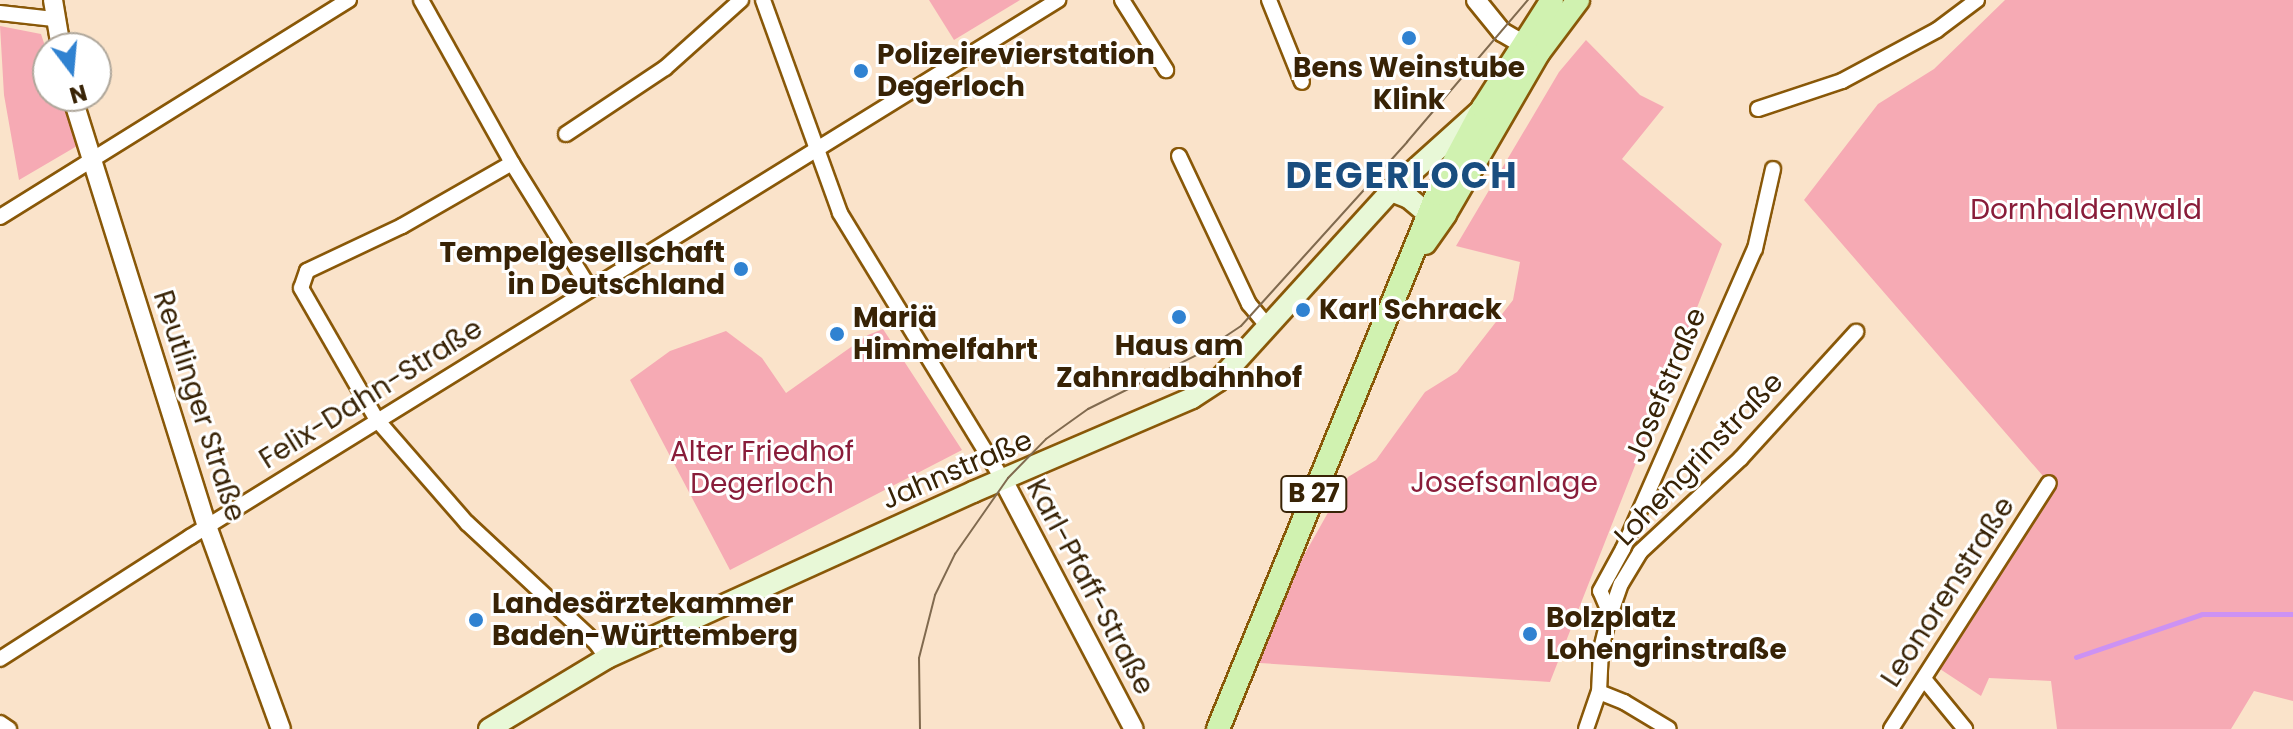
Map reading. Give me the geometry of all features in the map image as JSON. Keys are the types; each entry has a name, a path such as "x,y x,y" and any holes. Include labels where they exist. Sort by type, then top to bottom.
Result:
{"main road":[{"name":"B 27","path":"1412,260 1445,214 1486,144 1552,0"},
{"name":"B 27","path":"1218,729 1453,159 1483,108 1531,49 1578,0"},
{"name":"Jahnstraße","path":"1414,174 1427,156 1483,108"},
{"name":"Jahnstraße","path":"489,729 607,658 1192,398 1218,381 1391,191 1414,174 1486,144"},
{"path":"1391,191 1409,198 1428,214"}],"street":[{"path":"53,0 57,32"},
{"path":"0,217 349,0"},
{"path":"421,0 512,163 590,289"},
{"path":"566,134 665,68 741,0"},
{"name":"Karl-Pfaff-Straße","path":"763,0 840,213 1003,480 1134,729"},
{"name":"Felix-Dahn-Straße","path":"0,659 377,420 1058,0"},
{"path":"1122,0 1166,70"},
{"path":"1269,0 1302,82"},
{"path":"1476,0 1502,32 1531,49"},
{"path":"1758,109 1842,81 1937,30 1977,0"},
{"path":"0,13 54,19"},
{"name":"Reutlinger Straße","path":"77,112 207,526 281,729"},
{"path":"1179,156 1249,304 1268,327"},
{"path":"512,163 402,226 307,271 301,288 309,307 377,420 467,523 596,643 607,658"},
{"name":"Josefstraße","path":"1610,614 1600,591 1629,536 1755,249 1773,169"},
{"name":"Lohengrinstraße","path":"1586,729 1599,692 1601,649 1610,614 1621,584 1640,552 1741,458 1856,332"},
{"name":"Leonorenstraße","path":"1891,729 2049,483"},
{"path":"1924,679 1965,729"},
{"path":"1599,692 1624,702 1669,729"},
{"path":"0,723 9,729"}],"green space":[{"path":"929,0 1020,0 954,40"},
{"name":"Dornhaldenwald","path":"2005,0 2293,0 2293,701 2254,691 2231,729 2057,729 2051,681 1989,678 1981,696 1940,669 2049,483 1804,200 1878,104 1934,69"},
{"path":"0,26 32,32 32,112 66,112 77,146 19,180 4,95"},
{"name":"Josefsanlage","path":"1586,40 1640,95 1664,107 1622,159 1722,244 1550,682 1244,662 1348,477 1376,460 1425,392 1457,372 1513,300 1520,262 1456,246 1559,72"},
{"name":"Alter Friedhof Degerloch","path":"883,329 962,450 730,570 630,380 670,351 726,331 762,358 786,393 868,335"}],"waterway":[{"path":"2076,657 2202,614 2293,614"}],"tram line":[{"path":"920,729 919,658 935,595 955,554 1008,478 1046,439 1088,409 1199,354 1241,326 1407,142 1528,0"}],"place":[{"name":"Bens Weinstube Klink","path":"1409,38"},
{"name":"Polizeirevierstation Degerloch","path":"861,71"},
{"name":"Tempelgesellschaft in Deutschland","path":"741,269"},
{"name":"Karl Schrack","path":"1303,310"},
{"name":"Haus am Zahnradbahnhof","path":"1179,317"},
{"name":"Mariä Himmelfahrt","path":"837,334"},
{"name":"Landesärztekammer Baden-Württemberg","path":"476,620"},
{"name":"Bolzplatz Lohengrinstraße","path":"1530,634"}],"district":[{"name":"DEGERLOCH","path":"1402,176"}]}
